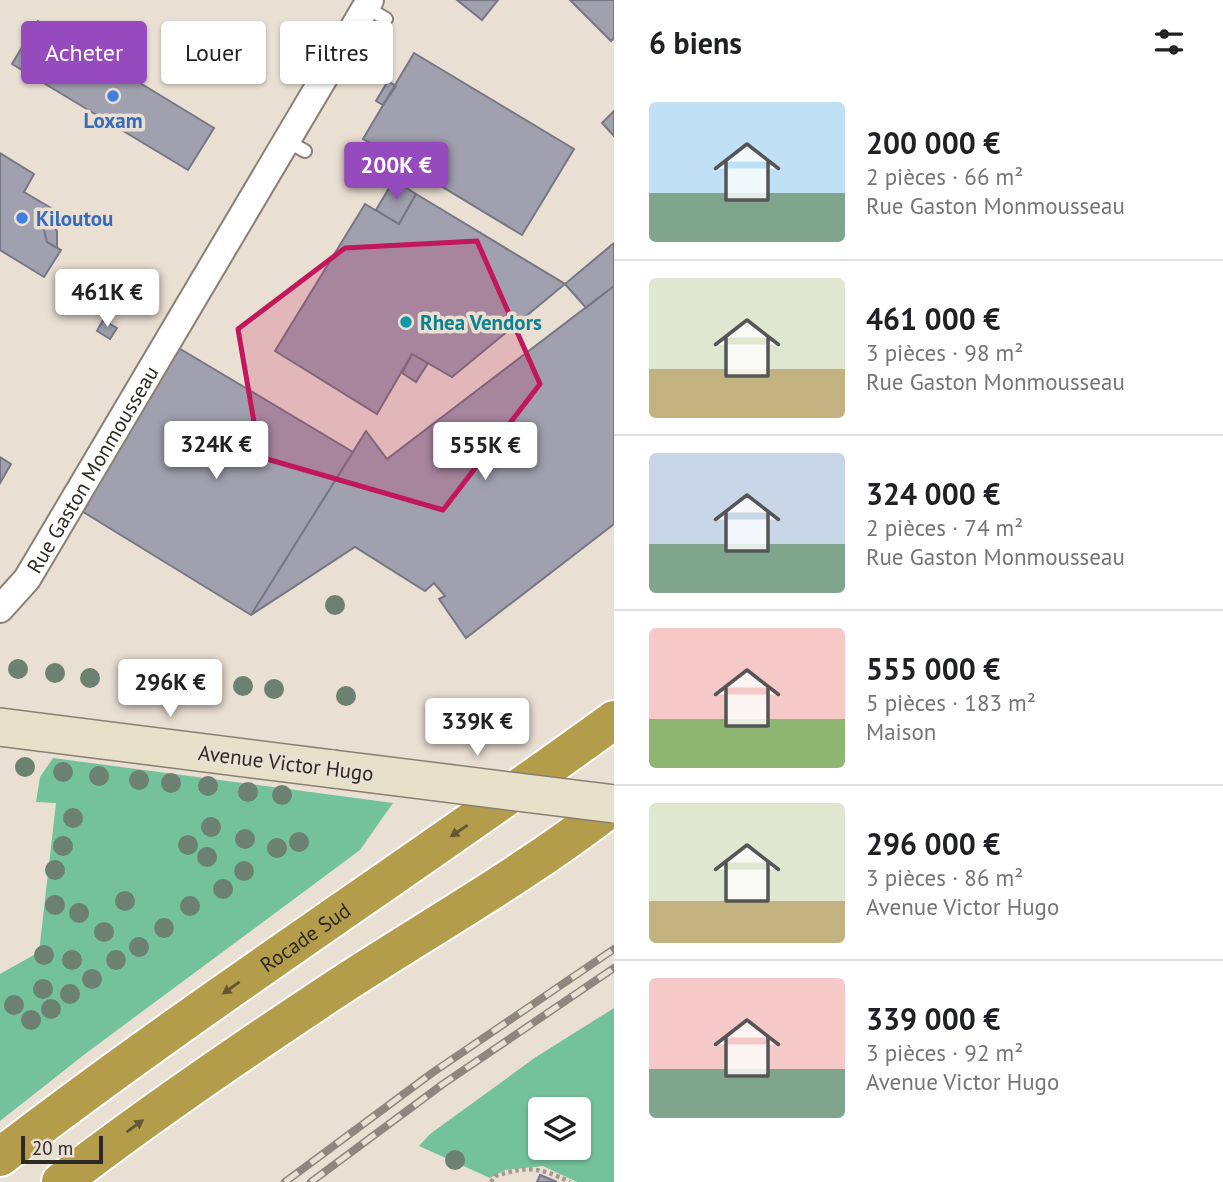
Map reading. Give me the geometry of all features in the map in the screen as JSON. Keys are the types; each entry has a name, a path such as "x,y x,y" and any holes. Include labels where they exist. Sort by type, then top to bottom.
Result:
{"highway":[{"name":"Rocade Sud","path":"0,1157 231,988 483,815 614,720"},
{"path":"61,1182 135,1125 331,992 532,865 614,804"},
{"path":"331,992 508,905 614,834"}],"street":[{"name":"Rue Gaston Monmousseau","path":"0,609 27,579 296,146 374,9"},
{"name":"Avenue Victor Hugo","path":"0,727 614,804"}],"path":[{"path":"491,1182 495,1176 534,1168 569,1182"}],"highlighted area":[{"path":"477,241 540,384 443,510 260,457 238,329 345,248"}],"green space":[{"path":"53,758 393,803 360,850 85,1054 0,1121 0,974 39,952 56,803 36,802 40,777"},
{"path":"614,1008 614,1182 577,1182 543,1166 505,1170 490,1178 419,1146 430,1134 536,1057"}],"building":[{"path":"457,0 498,0 482,20"},
{"path":"570,0 614,0 614,38 611,41"},
{"name":"Loxam","path":"21,49 21,69 12,64"},
{"path":"414,53 574,149 522,235 363,139"},
{"name":"Loxam","path":"45,84 142,84 214,128 188,170"},
{"path":"386,84 396,86 383,105 376,101"},
{"path":"614,111 614,136 602,123"},
{"name":"Kiloutou","path":"0,153 34,174 24,192 51,208 42,222 47,242 61,250 44,277 0,250"},
{"path":"394,180 416,194 399,224 376,210"},
{"name":"Rhea Vendors","path":"416,194 565,284 452,377 412,354 377,414 275,351 365,204 399,224"},
{"path":"46,214 57,231 57,248 47,242 42,222"},
{"path":"614,243 614,286 586,308 565,284"},
{"path":"614,286 614,524 466,638 439,599 445,596 434,583 425,591 355,547 251,615 366,431 387,459"},
{"path":"103,320 117,328 110,339 97,331"},
{"path":"177,347 353,452 251,615 80,510"},
{"path":"412,354 428,363 416,382 402,373"},
{"path":"0,457 11,464 0,483"},
{"path":"540,1175 557,1182 537,1182"}],"railway":[{"path":"285,1182 432,1073 614,949"},
{"path":"311,1182 443,1084 614,968"}],"place":[{"name":"Loxam","path":"113,96"},
{"name":"Kiloutou","path":"22,218"},
{"name":"Rhea Vendors","path":"406,322"}]}
